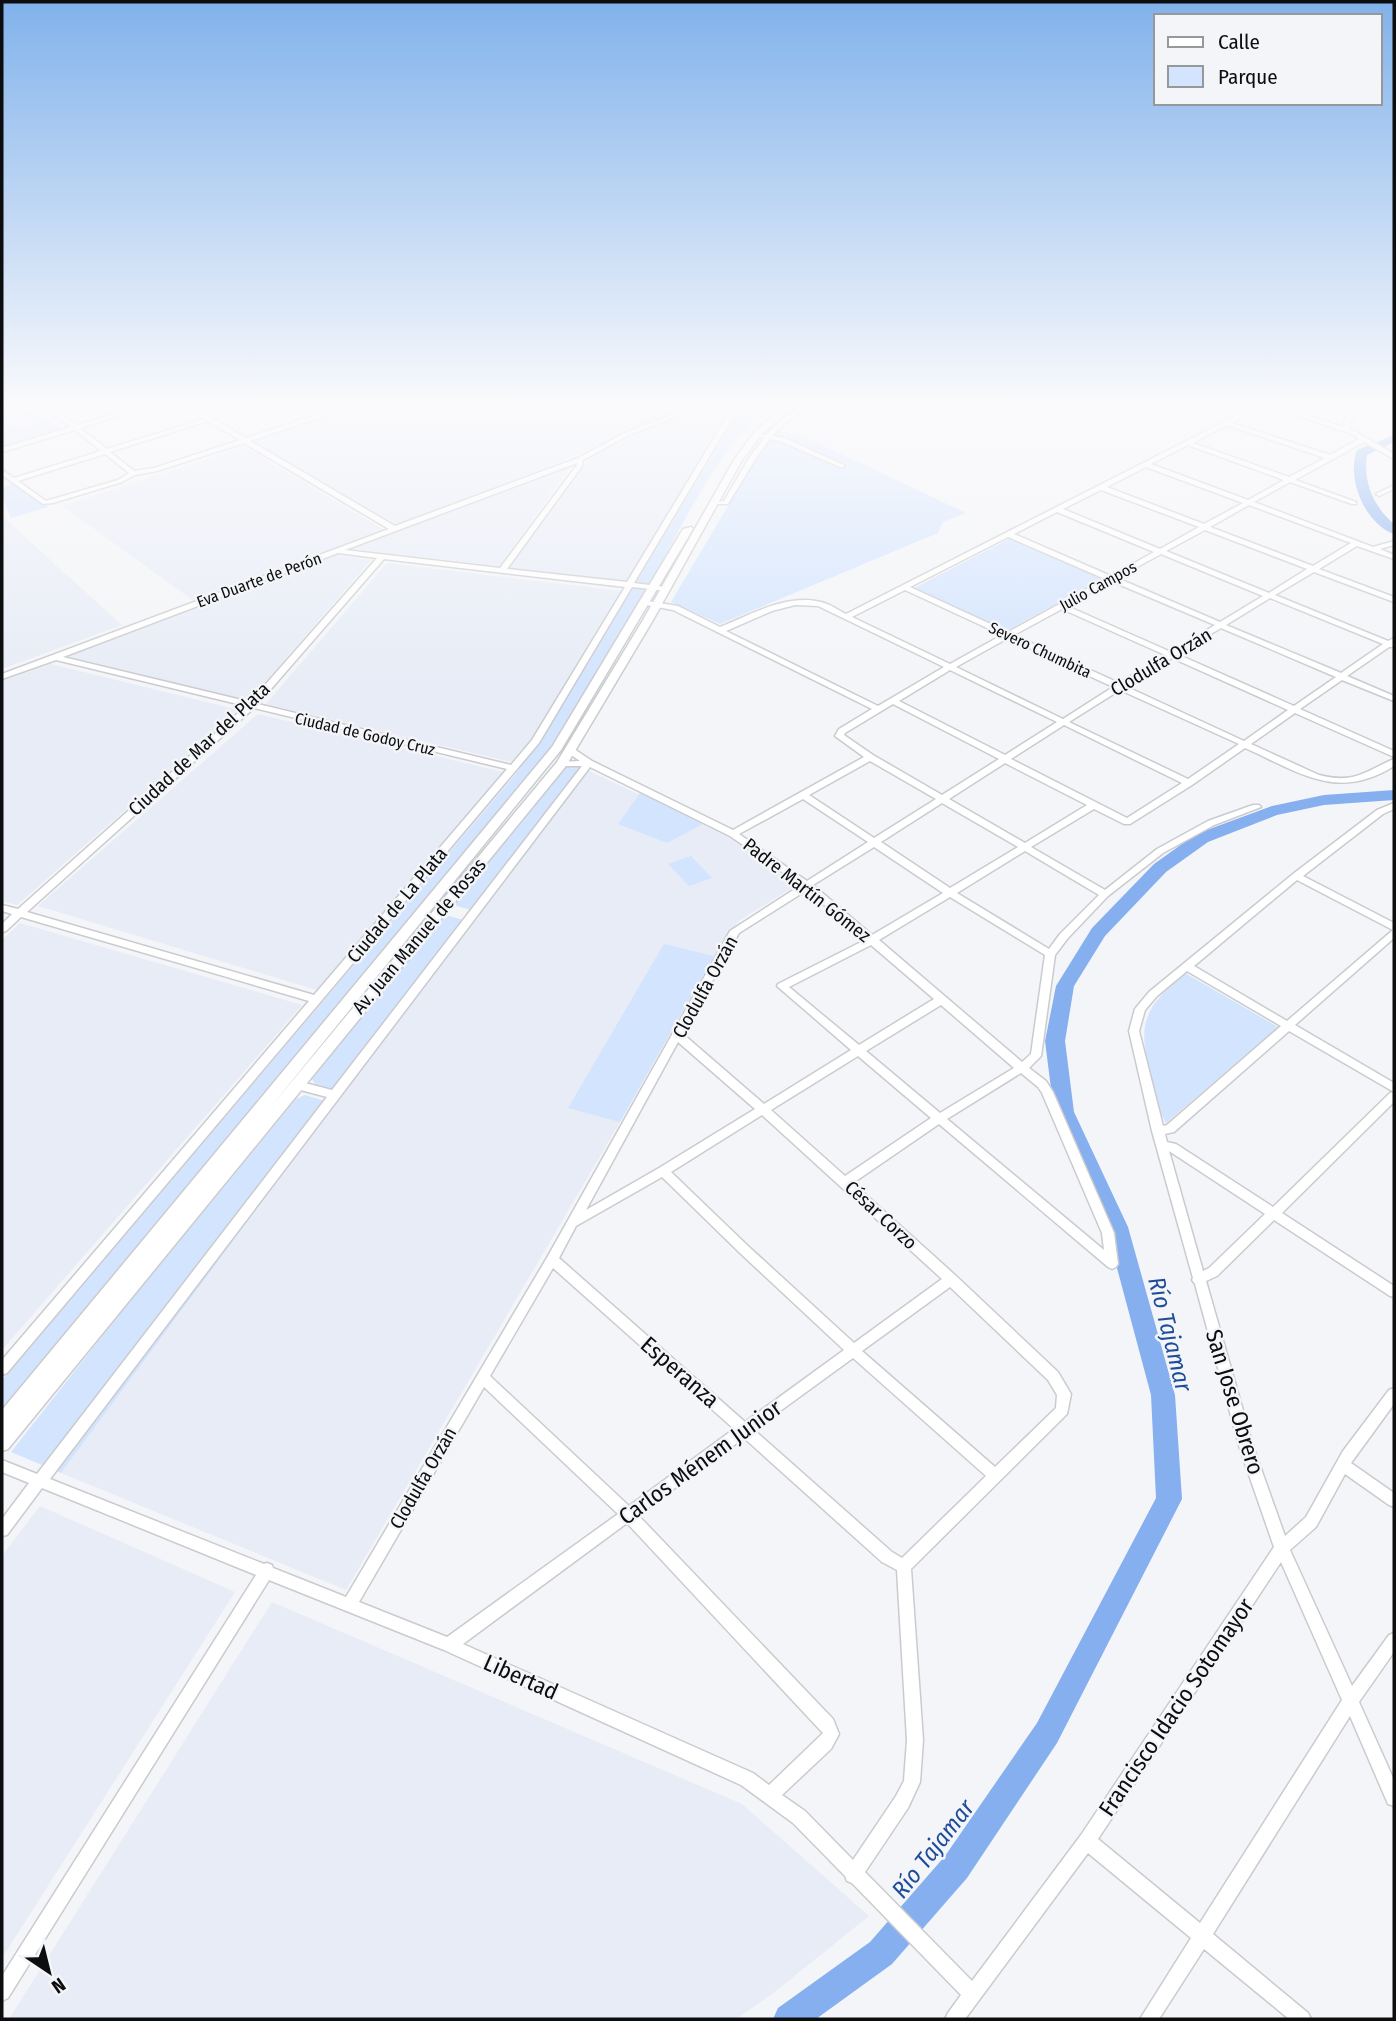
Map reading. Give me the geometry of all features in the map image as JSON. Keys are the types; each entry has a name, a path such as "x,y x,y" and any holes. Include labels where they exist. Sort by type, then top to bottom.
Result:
{"main road":[{"name":"Av. Juan Manuel de Rosas","path":"2,1443 562,764 711,496"},
{"name":"Av. Juan Manuel de Rosas","path":"659,588 719,496"},
{"name":"Av. Juan Manuel de Rosas","path":"2,1423 557,748 651,603"}],"street":[{"path":"36,496 45,503 68,496"},
{"path":"339,496 394,529"},
{"name":"Eva Duarte de Perón","path":"2,677 481,496"},
{"path":"502,570 557,496"},
{"name":"Ciudad de La Plata","path":"2,1369 536,741 682,496"},
{"path":"848,616 1082,496"},
{"path":"1125,496 1394,600"},
{"path":"1233,496 1394,557"},
{"name":"Julio Campos","path":"870,757 842,740 839,736 842,732 952,667 1258,496"},
{"path":"1336,496 1354,503"},
{"path":"1056,509 1392,644"},
{"path":"1007,534 1394,699"},
{"name":"Clodulfa Orzán","path":"350,1603 552,1259 736,931 1118,687 1356,543"},
{"path":"1372,549 1394,543"},
{"path":"338,551 659,588"},
{"name":"Ciudad de Mar del Plata","path":"2,929 251,706 383,556"},
{"name":"Severo Chumbita","path":"904,587 1243,745 1329,781 1341,783 1364,778 1394,762"},
{"path":"721,630 799,602 820,604 1189,783"},
{"path":"651,603 675,608 878,709"},
{"path":"1062,606 1394,754"},
{"path":"893,701 1127,822 1189,783 1293,709 1392,644"},
{"name":"Ciudad de Godoy Cruz","path":"55,657 512,768"},
{"path":"2,1530 589,763 571,751"},
{"path":"733,834 805,796 870,757 1105,894"},
{"name":"Padre Martín Gómez","path":"562,764 589,763 733,834 806,884 1042,1084 1108,1233 1112,1264 938,1119"},
{"path":"805,796 950,893 1050,954"},
{"path":"938,1119 782,986 872,940 1094,806"},
{"name":"San Jose Obrero","path":"1394,806 1380,812 1296,876 1153,994 1140,1009 1134,1031 1198,1280 1247,1450 1282,1548 1394,1798"},
{"path":"845,1182 938,1119 1022,1068 1036,1056 1050,954 1105,894 1160,850 1187,834 1211,822 1256,807"},
{"path":"1296,876 1394,927"},
{"path":"2,908 317,1000"},
{"path":"1394,933 1160,1138 1394,1292"},
{"path":"1186,966 1394,1088"},
{"path":"572,1223 663,1171 942,999"},
{"name":"César Corzo","path":"677,1035 845,1182 1053,1376 1064,1394 1062,1410 995,1475"},
{"path":"297,1085 335,1095"},
{"path":"1198,1280 1213,1272 1394,1096"},
{"path":"663,1171 751,1258 852,1351 995,1475 904,1566 915,1740 912,1782 902,1802 853,1875"},
{"name":"Esperanza","path":"552,1259 887,1557 904,1566"},
{"name":"Carlos Ménem Junior","path":"449,1644 951,1279"},
{"path":"482,1377 628,1514 827,1725 831,1734 771,1795"},
{"name":"Francisco Idacio Sotomayor","path":"954,2019 1087,1842 1282,1548 1311,1522 1343,1465 1394,1394"},
{"path":"1343,1465 1394,1501"},
{"name":"Libertad","path":"2,1466 449,1644 747,1779 799,1817 853,1875 973,1994"},
{"path":"2,1992 267,1570"},
{"path":"1149,2019 1351,1700 1394,1640"},
{"path":"1087,1842 1302,2019"}],"shaded area":[{"path":"92,496 328,496 384,530 194,601 62,506"},
{"path":"348,496 473,496 398,525"},
{"path":"489,496 549,496 499,566 353,549"},
{"path":"562,496 678,496 628,582 510,568"},
{"path":"3,517 122,625 2,669"},
{"path":"334,555 371,560 249,701 66,657"},
{"path":"387,563 621,591 533,737 511,762 266,704"},
{"path":"51,664 239,710 17,905 2,901 2,681"},
{"path":"258,714 503,772 320,991 38,906"},
{"path":"585,769 727,836 797,885 740,920 725,937 346,1590 61,1473"},
{"path":"20,923 302,1005 2,1350 2,940"},
{"path":"40,1506 235,1592 2,1958 2,1556"},
{"path":"272,1602 742,1804 869,1916 772,1994 736,2019 9,2019"}],"green space":[{"path":"33,496 48,507 11,518 2,497"},
{"path":"688,496 698,496 649,585 635,584"},
{"path":"734,496 931,496 966,513 943,522 938,533 720,624 671,602"},
{"path":"1009,539 1102,579 1006,631 914,588"},
{"path":"633,588 648,589 546,754 2,1413 2,1380 514,776 540,741"},
{"path":"574,765 585,769 478,912 457,906 455,903 565,766"},
{"path":"640,793 703,824 667,843 618,824"},
{"path":"691,856 712,878 689,886 668,864"},
{"path":"449,916 471,922 344,1092 315,1084 312,1079 438,922"},
{"path":"664,944 714,956 620,1122 568,1108"},
{"path":"1185,973 1278,1027 1166,1123 1160,1112 1147,1059 1145,1030 1152,1007"},
{"path":"305,1095 335,1104 61,1473 11,1452 133,1297 296,1099"}],"waterway":[{"name":"Río Tajamar","path":"1366,496 1378,515 1394,530"},
{"name":"Río Tajamar","path":"789,2019 881,1953 956,1867 1047,1733 1169,1499 1163,1395 1117,1227 1064,1112 1055,1041 1065,986 1098,932 1160,868 1202,838 1272,811 1324,800 1394,795"}]}
